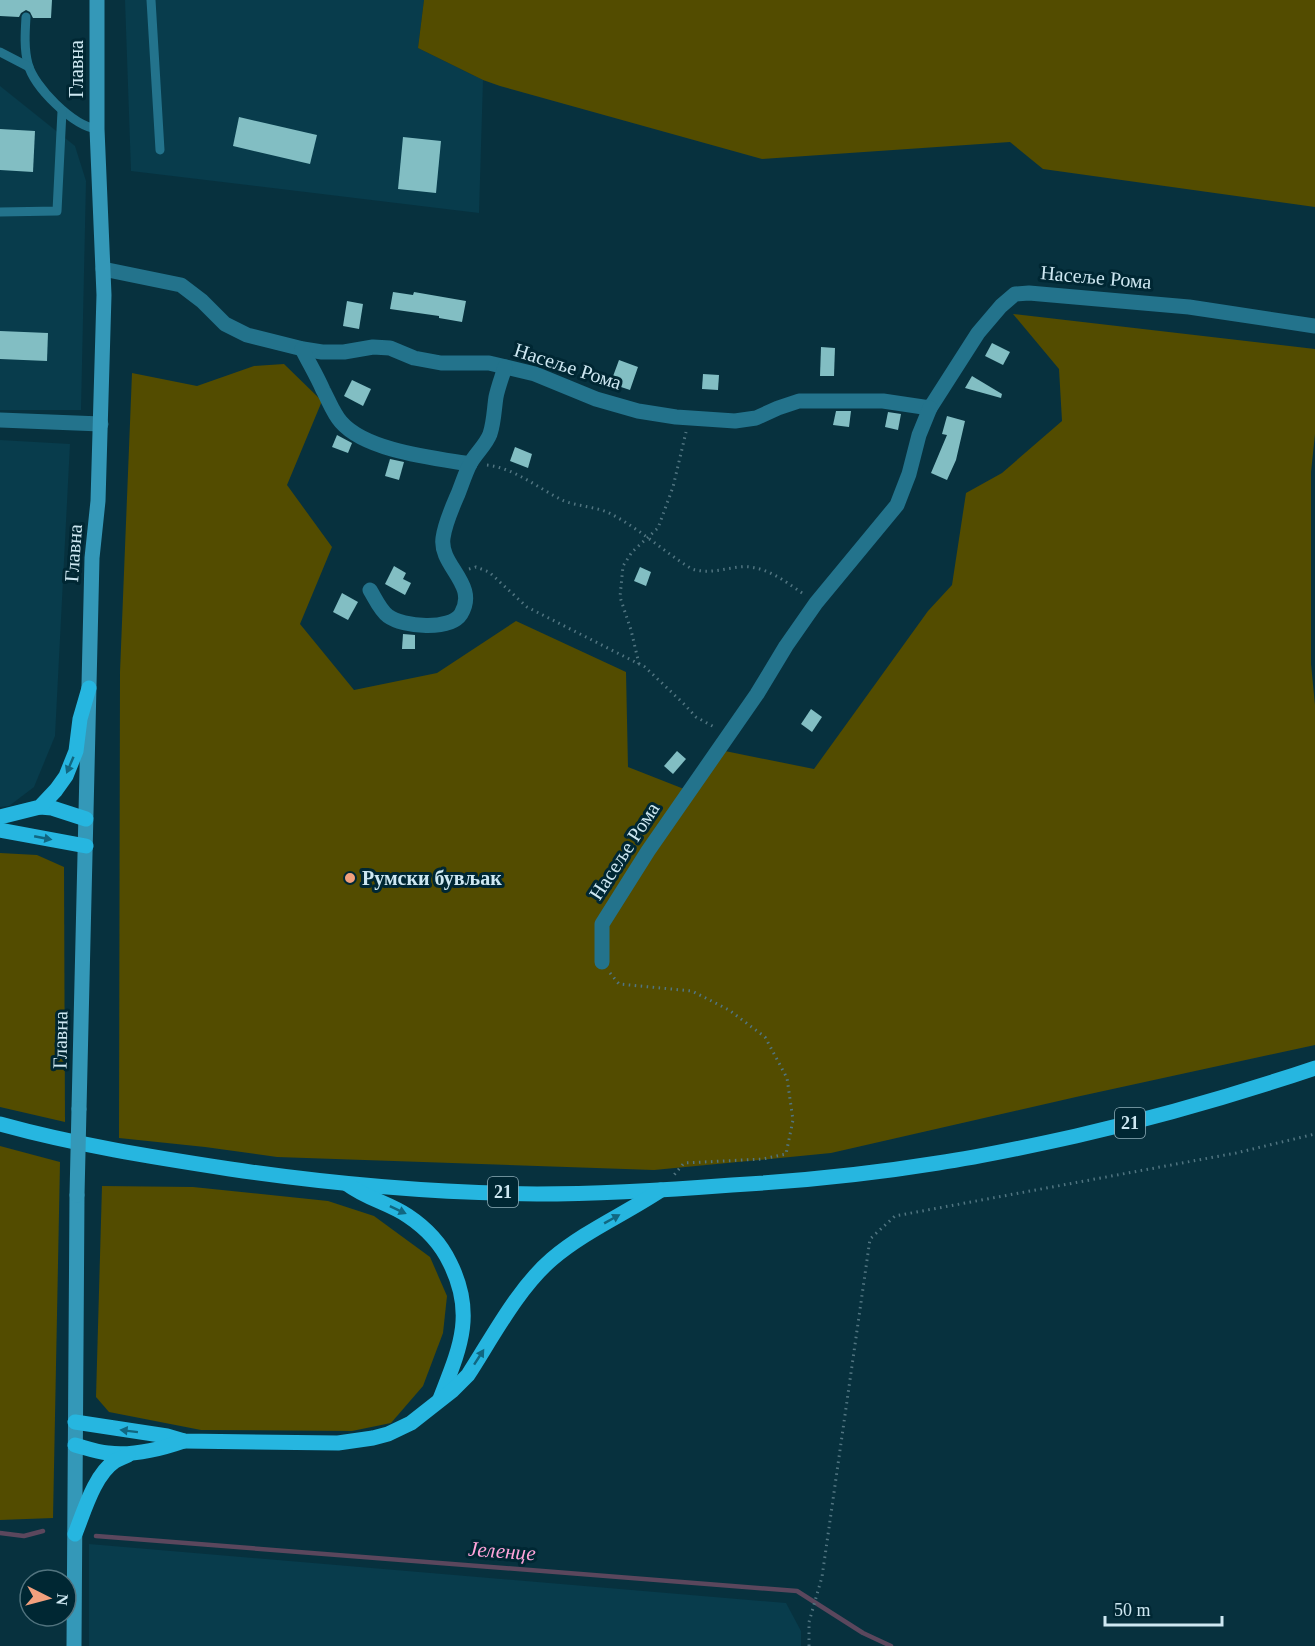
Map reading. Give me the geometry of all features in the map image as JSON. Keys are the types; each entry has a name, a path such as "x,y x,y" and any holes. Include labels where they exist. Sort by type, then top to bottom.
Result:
{"main road":[{"name":"Главна","path":"74,1646 77,1195 93,558 101,424 103,269 98,129 97,0"},
{"path":"40,807 56,790 70,767 76,751 80,719 89,688"},
{"path":"0,817 40,807 52,808 86,819"},
{"path":"0,830 86,846"},
{"name":"21","path":"0,1124 113,1151 292,1178 442,1190 538,1194 661,1190 804,1180 940,1163 1154,1118 1315,1068"},
{"path":"346,1183 363,1194 405,1213 426,1229 446,1253 457,1275 463,1299 464,1323 454,1365 440,1399"},
{"path":"75,1422 167,1436 184,1441 312,1444 360,1441 388,1434 421,1416 468,1375 521,1294 552,1259 592,1230 636,1207 661,1190"},
{"path":"75,1445 108,1454 129,1454 184,1441"},
{"path":"75,1534 102,1474 114,1461 129,1454"}],"street":[{"name":"Насеље Рома","path":"103,269 181,285 202,301 225,324 247,335 322,352 344,352 373,347 390,348 414,358 441,363 489,363 535,374 596,399 638,411 735,421 756,418 799,401 883,401 930,408"},
{"name":"Насеље Рома","path":"602,962 602,924 648,851 816,603 897,505 930,408 978,333 1001,306 1015,294 1029,293 1189,307 1315,326"},
{"path":"302,349 335,413 342,424 352,432 370,442 418,455 470,464"},
{"path":"370,590 386,615 398,622 427,626 440,625 453,621 460,615 465,602 465,591 444,553 443,539 446,523 470,464 489,436 497,391 505,367"},
{"path":"0,420 101,424"}],"lane":[{"path":"151,0 160,150"},
{"path":"26,17 25,50 29,67 41,87 62,111 88,128 98,129"},
{"path":"0,52 29,67"},
{"path":"0,212 57,211 62,111"}],"path":[{"path":"639,664 620,597 623,566 632,552 658,528 674,487 689,418"},
{"path":"470,464 497,466 564,501 610,513 692,568 709,572 742,566 763,570 780,577 816,603"},
{"path":"455,571 476,567 489,572 527,607 645,667 696,717 728,734"},
{"path":"602,962 619,984 692,991 729,1010 765,1037 787,1078 793,1120 786,1154 763,1159 684,1163 661,1190"},
{"path":"809,1646 809,1622 822,1577 870,1239 895,1216 1236,1153 1315,1134"}],"shaded area":[{"path":"125,0 424,0 418,48 483,80 479,213 131,171"},
{"path":"424,0 1315,0 1315,207 1043,169 1010,142 762,159 483,80 418,48"},
{"path":"0,86 75,146 86,181 81,410 0,410"},
{"path":"1013,314 1315,349 1315,434 1311,472 1311,664 1315,705 1315,1045 831,1153 654,1170 277,1157 119,1138 120,672 132,373 197,386 254,366 284,364 322,401 287,485 332,547 300,624 354,690 437,673 516,621 626,672 628,767 684,789 720,750 814,769 928,611 952,585 966,493 1002,473 1062,421 1059,369"},
{"path":"0,440 70,444 55,736 34,787 9,806 0,807"},
{"path":"0,853 37,855 64,867 65,1122 0,1107"},
{"path":"0,1146 60,1162 53,1518 0,1520"},
{"path":"102,1186 193,1187 328,1201 374,1216 430,1257 447,1296 443,1333 423,1386 391,1423 352,1431 201,1430 109,1412 96,1397"},
{"path":"89,1544 786,1603 801,1631 801,1646 89,1646"}],"building":[{"path":"0,0 52,0 51,18 33,18 26,10 19,17 0,16"},
{"path":"239,117 317,135 310,164 233,146"},
{"path":"0,129 35,131 33,172 0,170"},
{"path":"403,137 441,141 436,193 398,189"},
{"path":"393,292 413,295 414,292 466,301 462,322 439,318 439,316 390,309"},
{"path":"347,301 363,304 359,329 343,326"},
{"path":"0,331 48,333 47,361 0,359"},
{"path":"992,343 1010,352 1003,365 985,356"},
{"path":"821,347 835,348 834,376 820,376"},
{"path":"619,360 638,367 630,390 618,386 620,381 612,379"},
{"path":"703,374 719,375 718,390 702,389"},
{"path":"972,376 1002,394 1001,398 965,388"},
{"path":"352,380 371,389 363,406 344,396"},
{"path":"836,411 851,411 849,427 833,425"},
{"path":"888,412 901,414 898,430 885,427"},
{"path":"947,416 965,421 956,460 947,480 931,473 947,435 942,434"},
{"path":"337,435 352,443 348,453 332,447"},
{"path":"515,447 532,454 528,468 510,461"},
{"path":"390,459 404,462 399,480 385,476"},
{"path":"394,566 406,573 403,579 411,583 405,595 385,584"},
{"path":"640,567 651,572 646,586 634,581"},
{"path":"342,593 358,602 348,620 333,612"},
{"path":"403,634 415,635 415,649 402,649"},
{"path":"811,709 822,717 812,732 801,724"},
{"path":"677,751 686,759 673,774 664,766"}],"waterway":[{"name":"Јеленце","path":"0,1533 24,1536 43,1531"},
{"name":"Јеленце","path":"96,1536 797,1591 863,1633 891,1646"}],"place":[{"name":"Румски бувљак","path":"350,878"}]}
